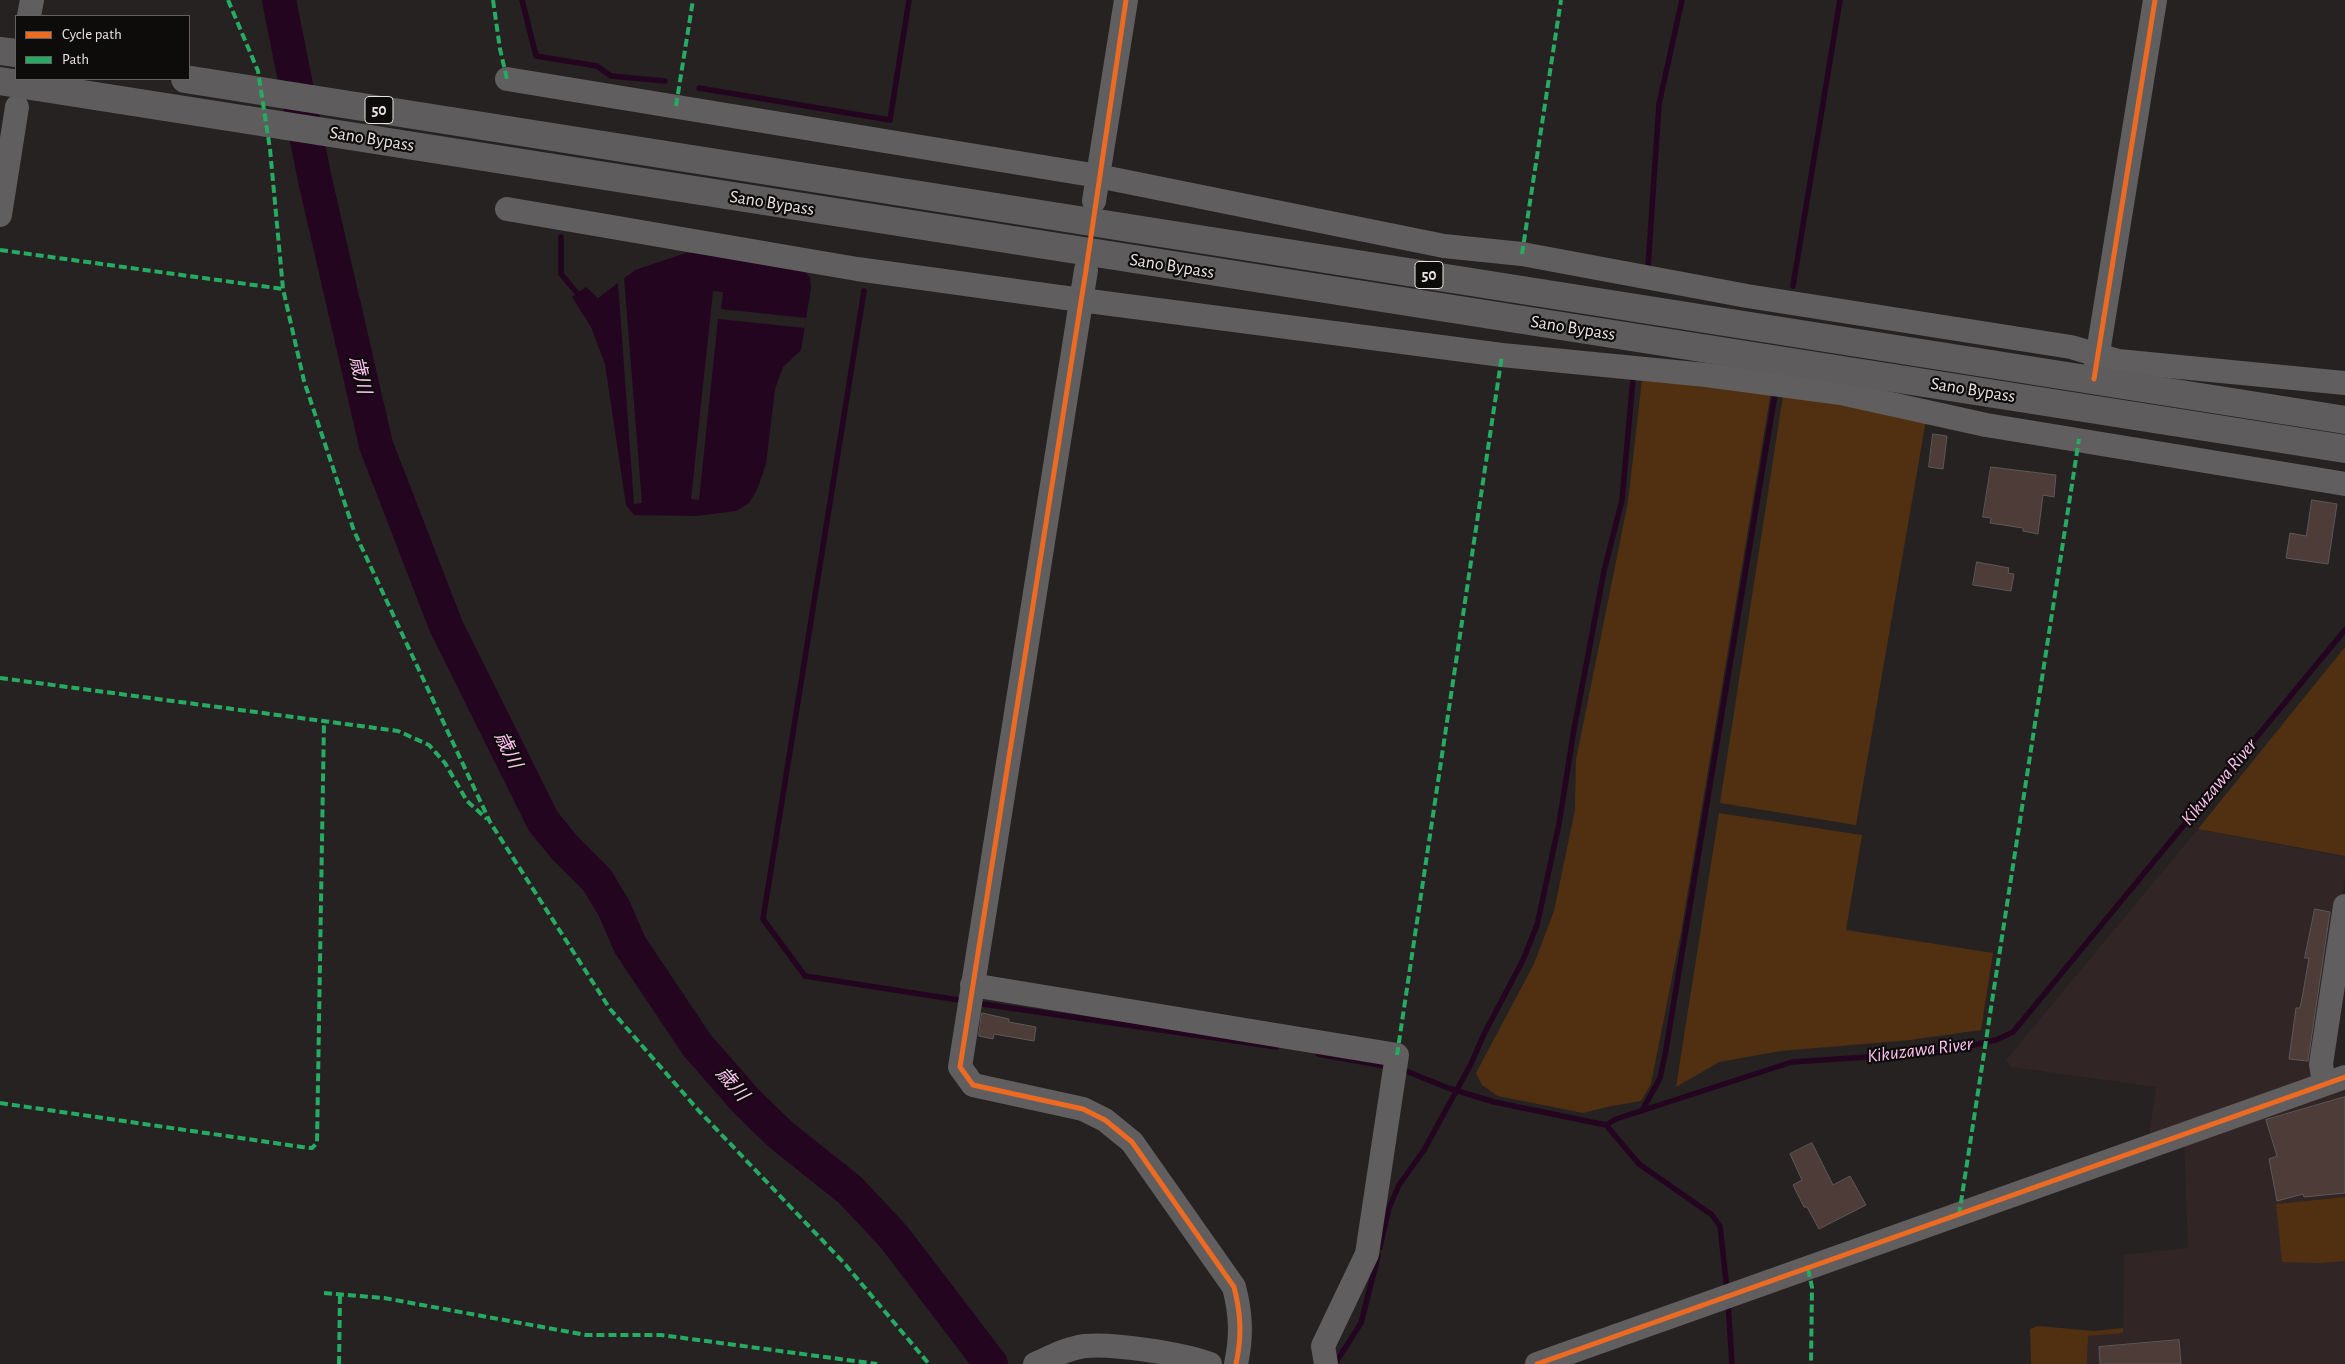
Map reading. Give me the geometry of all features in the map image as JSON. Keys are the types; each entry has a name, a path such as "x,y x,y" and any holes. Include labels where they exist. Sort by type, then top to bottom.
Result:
{"highway":[{"path":"0,51 15,53"},
{"name":"Sano Bypass","path":"190,80 513,131 2096,367 2211,398 2345,420"},
{"name":"Sano Bypass","path":"0,81 2345,449"},
{"path":"2211,398 2291,397 2345,405"},
{"path":"2186,425 2292,456 2345,466"}],"street":[{"path":"29,15 32,0"},
{"path":"1094,201 1126,0"},
{"path":"2096,367 2155,0"},
{"path":"507,79 1098,176 1444,246 1522,254 1747,296 2071,348 2096,367 2136,363 2345,383"},
{"path":"0,215 17,107"},
{"path":"507,209 857,268 1080,300 1502,355 1706,375 1841,393 1986,425 2345,484"},
{"path":"1086,270 960,1066 973,1085 1083,1109 1105,1120 1132,1142 1234,1287 1241,1314 1241,1342 1236,1364"},
{"path":"1986,425 1992,393"},
{"path":"1537,1364 2335,1080 2322,1064 2345,906"},
{"path":"972,985 1397,1055 1367,1254 1323,1346 1326,1364"},
{"path":"1043,1360 1085,1346 1107,1346 1195,1359 1210,1364"}],"shaded area":[{"path":"686,253 703,253 803,270 810,277 811,288 801,350 783,367 775,389 766,464 757,490 749,503 736,511 696,516 634,515 626,505 605,364 591,327 572,297 586,287 598,298 635,270"},
{"path":"1642,380 1771,391 1681,932 1651,1084 1641,1101 1583,1113 1498,1096 1482,1085 1476,1073 1534,964 1554,911 1575,810 1576,760 1628,502"},
{"path":"1783,396 1844,403 1926,420 1856,825 1720,803"},
{"path":"2345,647 2345,856 2198,829"},
{"path":"1719,813 1862,835 1846,930 1993,953 1981,1030 1910,1040 1781,1051 1719,1062 1676,1087"},
{"path":"2198,829 2345,857 2345,877 2316,1065 2317,1078 2149,1137 2156,1087 2011,1067 2006,1060"},
{"path":"2345,1085 2345,1197 2276,1204 2322,1263 2345,1261 2345,1364 2087,1364 2088,1336 2123,1332 2124,1255 2188,1248 2184,1142"},
{"path":"2345,1197 2345,1261 2322,1263 2282,1262 2276,1204"},
{"path":"2038,1326 2094,1331 2123,1328 2123,1333 2088,1336 2087,1364 2031,1364 2030,1329"}],"pier":[{"path":"624,278 642,503 634,504 618,283"},
{"path":"713,291 723,292 721,309 806,318 805,328 718,319 699,500 691,499"}],"building":[{"path":"1933,434 1947,436 1943,469 1929,467"},
{"path":"1991,467 2056,475 2054,497 2043,495 2038,534 2023,531 2023,528 1990,523 1991,518 1983,517"},
{"path":"2312,500 2337,504 2328,564 2286,558 2290,533 2306,536"},
{"path":"1977,562 2009,568 2008,573 2014,574 2011,591 1973,585"},
{"path":"2315,909 2330,912 2308,1061 2289,1059 2296,1008 2300,1008 2303,993 2309,958 2305,958"},
{"path":"982,1013 1009,1019 1009,1022 1036,1027 1034,1041 994,1034 993,1039 979,1036"},
{"path":"2345,1097 2345,1193 2304,1197 2303,1194 2277,1201 2269,1159 2277,1156 2266,1120"},
{"path":"1812,1143 1833,1185 1850,1176 1866,1205 1819,1229 1807,1207 1804,1207 1793,1185 1802,1180 1790,1154"},
{"path":"2179,1340 2181,1364 2100,1364 2099,1347"}],"waterway":[{"name":"歳川","path":"279,0 315,180 376,445 446,626 543,821 565,848 597,880 614,908 630,945 697,1045 746,1101 781,1135 850,1190 894,1237 991,1364"},
{"path":"522,0 536,56 597,66 611,76 665,81"},
{"path":"699,88 890,120 909,0"},
{"path":"1648,267 1659,104 1682,0"},
{"path":"1793,286 1840,0"},
{"path":"561,237 561,274 577,293"},
{"path":"864,291 763,919 805,976 965,1001"},
{"path":"1380,1247 1389,1208 1399,1185 1424,1150 1471,1064 1484,1034 1523,960 1537,925 1559,824 1574,729 1604,571 1622,500 1633,379"},
{"path":"1642,1111 1660,1078 1665,1055 1775,394"},
{"name":"Kikuzawa River","path":"1727,1290 1720,1226 1712,1215 1639,1164 1606,1125 1616,1119 1792,1062 1942,1052 1996,1040 2013,1032 2345,630"},
{"path":"976,1003 1277,1047"},
{"path":"1318,1054 1390,1067"},
{"path":"1401,1069 1448,1088 1494,1102 1606,1125"},
{"path":"1335,1364 1361,1323 1378,1256"},
{"name":"Kikuzawa River","path":"1728,1302 1732,1364"}],"marked path":[{"path":"228,0 258,71 270,149 283,289 304,381 354,531 490,822 610,1009 699,1111 844,1263 929,1364"},
{"path":"493,0 500,49 507,79"},
{"path":"676,106 693,0"},
{"path":"1522,254 1561,0"},
{"path":"0,250 283,289"},
{"path":"1397,1055 1502,355"},
{"path":"1959,1215 2079,439"},
{"path":"0,678 398,731 429,745 445,763 467,801 487,819"},
{"path":"0,1103 302,1147 312,1148 317,1143 324,721"},
{"path":"1808,1269 1812,1287 1811,1364"},
{"path":"324,1293 384,1298 586,1335 661,1335 877,1364"},
{"path":"339,1364 340,1295"}],"cycle path":[{"path":"1126,0 1086,270 960,1067 973,1085 1083,1109 1105,1120 1132,1142 1234,1287 1240,1325 1236,1364"},
{"path":"2094,379 2155,0"},
{"path":"1537,1364 2345,1077"}]}
